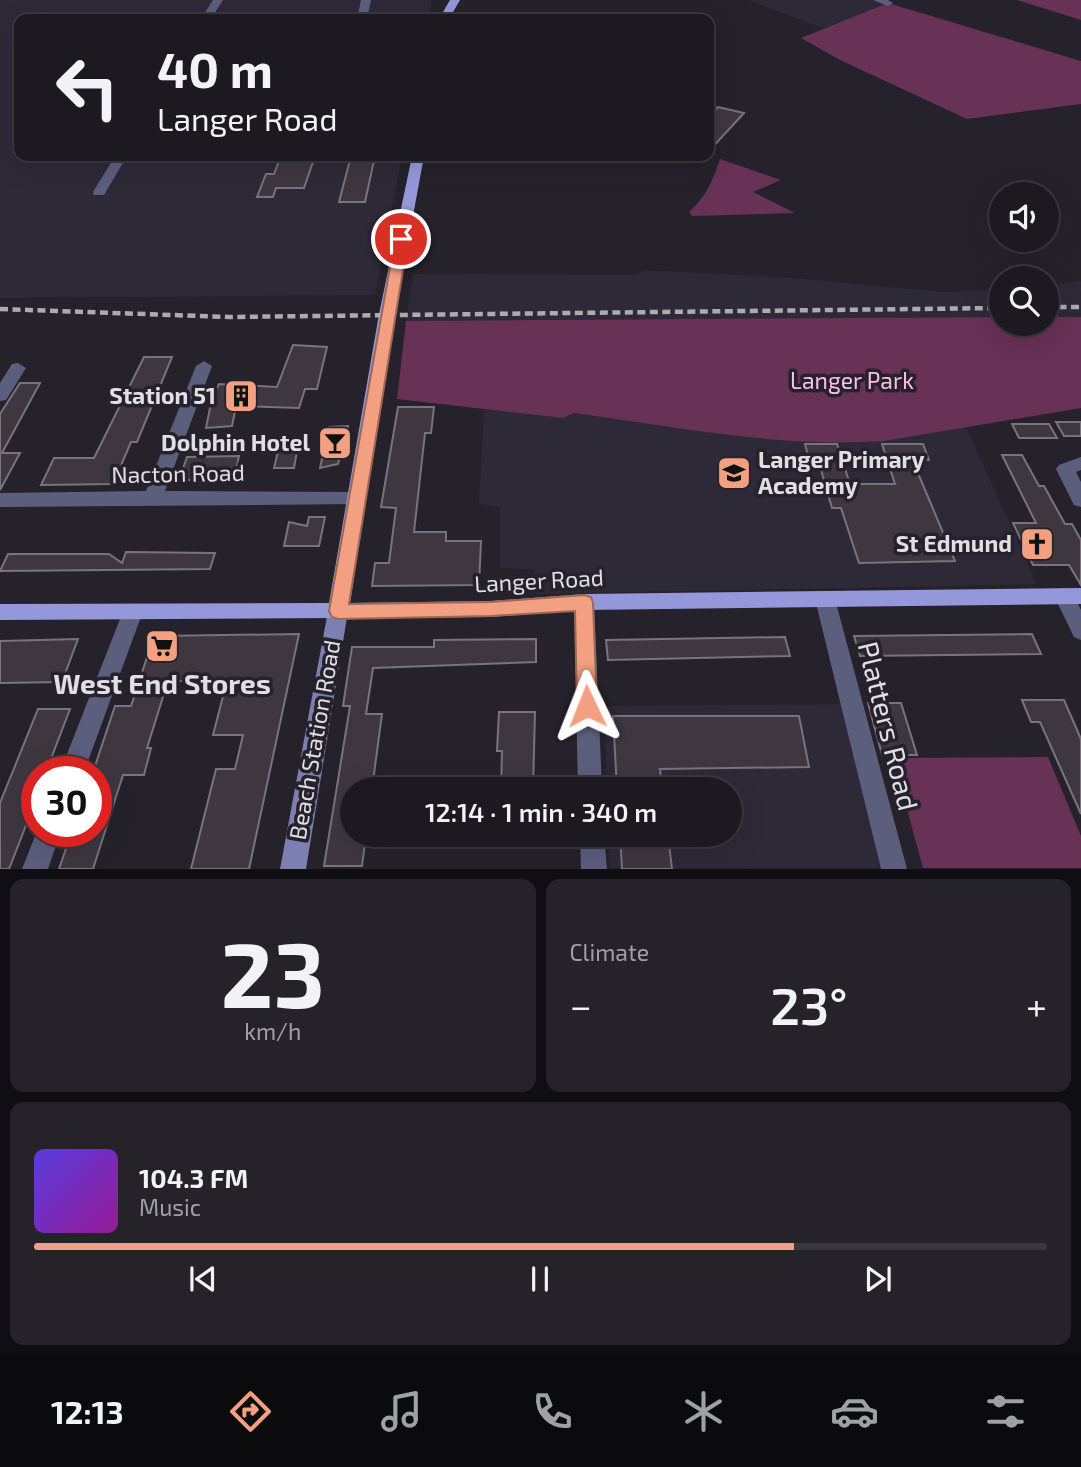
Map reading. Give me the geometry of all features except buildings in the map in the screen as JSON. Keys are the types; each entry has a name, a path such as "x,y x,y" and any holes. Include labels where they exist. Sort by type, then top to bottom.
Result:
{"main road":[{"name":"Beach Station Road","path":"338,611 385,326 417,161"},
{"name":"Langer Road","path":"0,612 132,614 491,609 584,603 1073,596"}],"street":[{"path":"99,192 118,161"},
{"path":"153,498 204,366"},
{"path":"0,396 19,368"},
{"path":"1081,463 1065,469 1081,500"},
{"name":"Nacton Road","path":"0,500 357,499"},
{"path":"1073,596 1081,631"},
{"name":"Platters Road","path":"825,599 894,869"},
{"path":"584,603 590,777"},
{"name":"Beach Station Road","path":"293,869 338,611"},
{"path":"78,756 132,614"},
{"path":"35,869 43,847"},
{"path":"593,847 594,869"}],"shaded area":[{"path":"0,0 432,0 429,14 14,14 14,161 401,161 375,295 0,298"},
{"path":"748,0 878,0 888,3 828,30"},
{"path":"644,270 793,278 942,292 989,290 989,317 406,321 413,274 637,275"},
{"path":"1081,281 1081,317 1059,317 1059,284"},
{"name":"Langer Primary Academy","path":"484,409 563,418 574,413 884,441 966,427 1037,584 536,594 534,569 500,568 500,507 479,504"},
{"path":"841,704 880,868 610,868 609,847 742,847 742,777 607,777 604,706"}],"green space":[{"path":"1017,0 1081,0 1081,20"},
{"path":"888,3 1081,61 1081,104 967,119 840,60 801,38"},
{"path":"720,159 781,180 753,192 795,213 692,216 689,212 708,188"},
{"name":"Langer Park","path":"989,317 989,336 1059,336 1059,317 1081,317 1081,408 884,441 806,442 690,430 574,413 563,418 397,399 406,321"},
{"path":"1048,757 1081,836 1081,868 923,868 893,758"}],"railway":[{"path":"1059,307 1081,307"},
{"path":"0,309 229,317 989,308"}],"place":[{"name":"Station 51","path":"241,396"},
{"name":"Dolphin Hotel","path":"335,443"},
{"name":"Langer Primary Academy","path":"734,473"},
{"name":"St Edmund","path":"1037,544"},
{"name":"West End Stores","path":"162,646"}],"route":[{"path":"401,239 338,611 491,609 584,603 587,706"}]}
